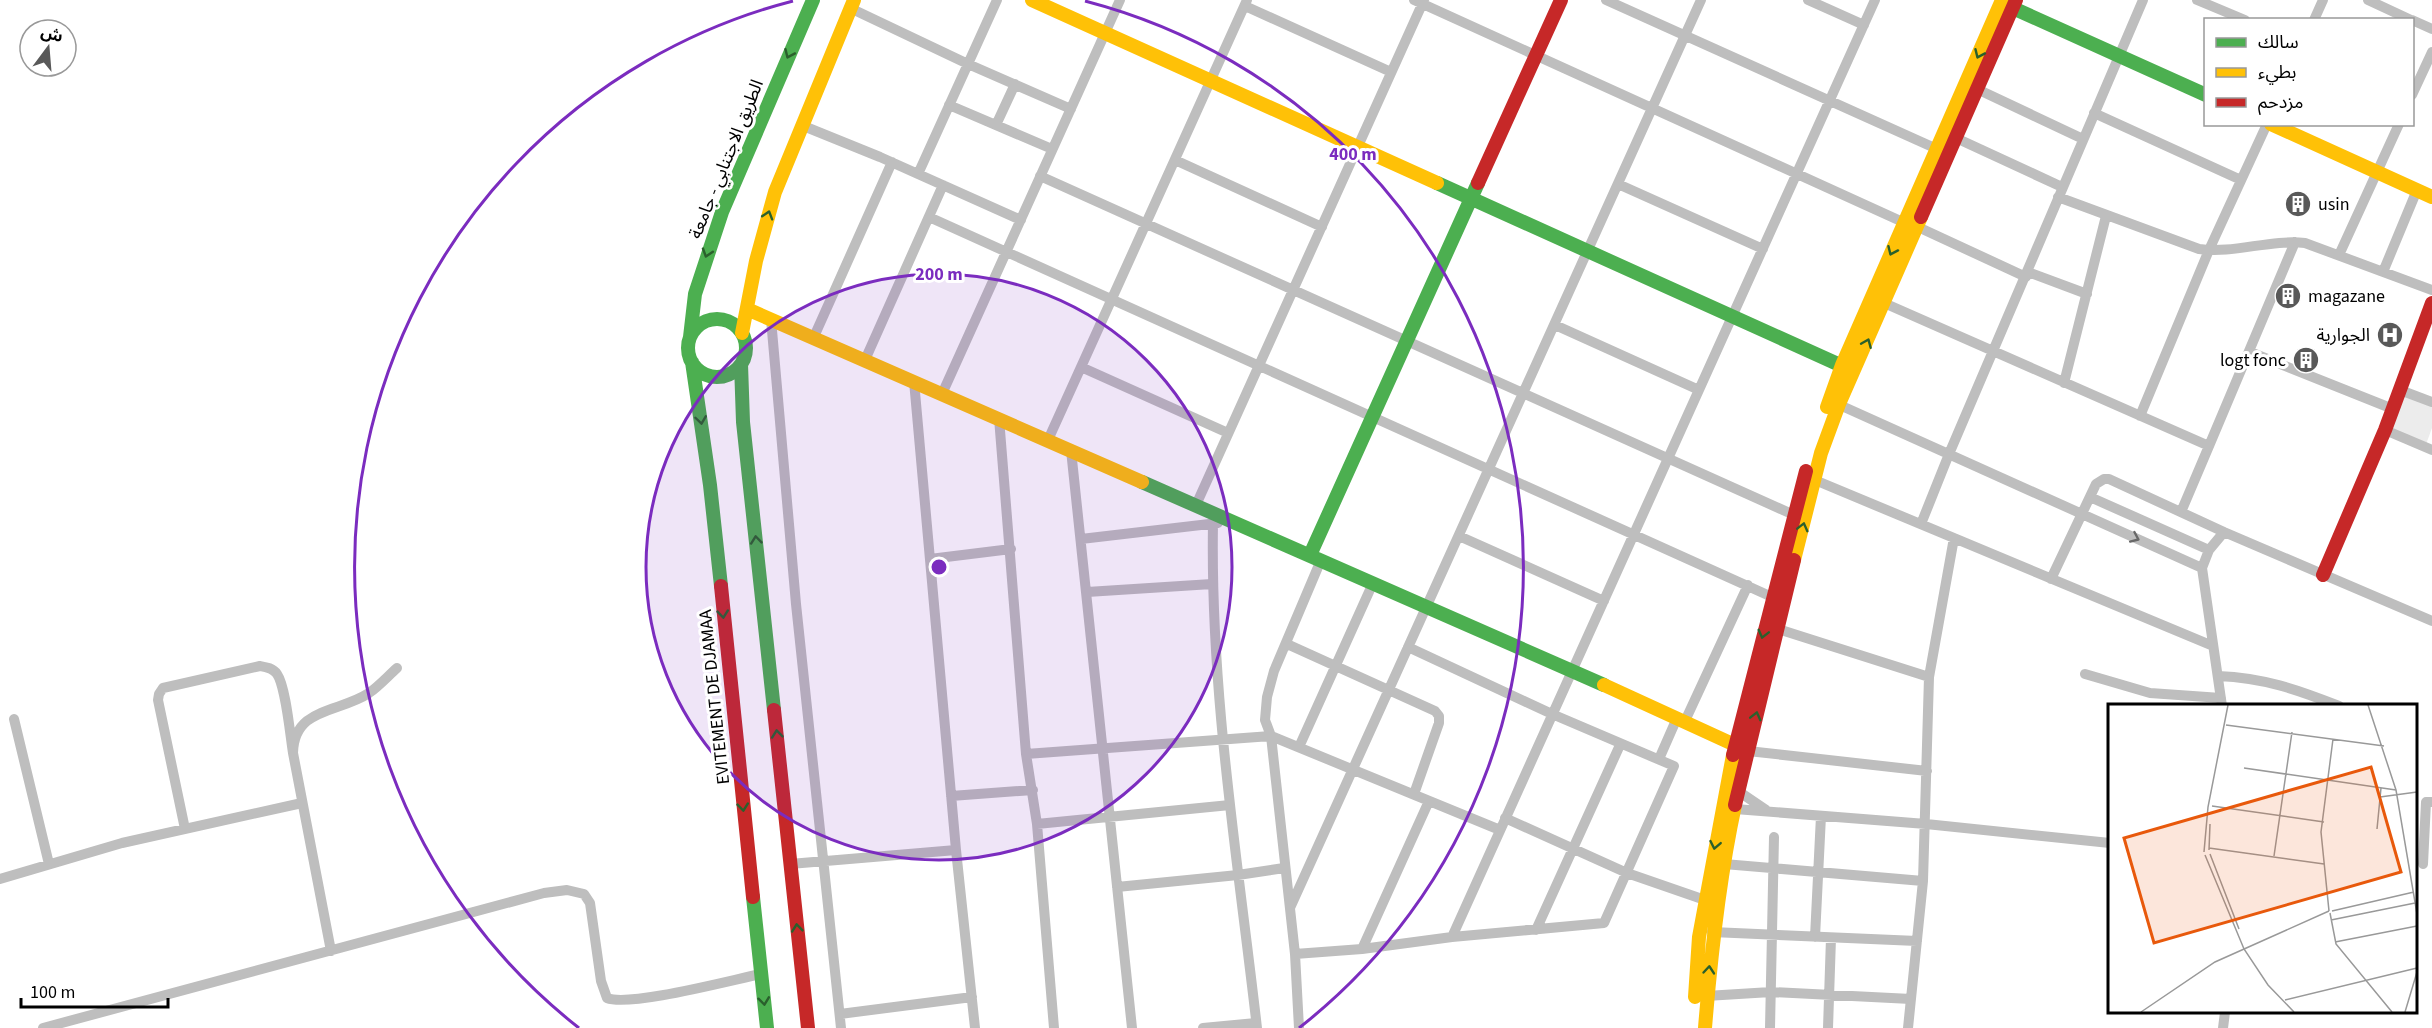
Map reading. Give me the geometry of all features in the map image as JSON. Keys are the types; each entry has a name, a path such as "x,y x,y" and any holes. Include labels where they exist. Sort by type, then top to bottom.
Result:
{"main road":[{"name":"الطريق الاجتنابي - جامعة","path":"690,337 694,294 722,212 813,0"},
{"path":"1032,0 1849,368"},
{"path":"1316,558 1372,416 1561,0"},
{"path":"2005,2 2204,95"},
{"path":"1694,1028 1699,937 1705,900 1729,808 1772,597 1794,515 1821,453 1834,403 1849,368 1911,225 1956,138 1977,89 2005,2"},
{"path":"1849,368 1884,303 1937,149 2005,2"},
{"path":"742,333 765,226 787,158 852,4"},
{"path":"2275,126 2432,197"},
{"path":"2323,575 2428,326 2432,303"},
{"path":"747,309 1572,670 1741,748"},
{"path":"725,320 735,325 742,333 746,343 745,354 741,364 733,372 722,376 710,376 699,371 692,362 688,350 690,337 704,321 725,320"},
{"name":"EVITEMENT DE DJAMAA","path":"692,362 709,477 767,1028"},
{"path":"741,364 743,422 808,1028"},
{"path":"1705,1028 1712,932 1724,864 1729,808 1738,791 1741,748 1778,629 1810,477"}],"street":[{"path":"918,174 997,0"},
{"path":"942,394 1120,0"},
{"path":"1606,0 1937,149"},
{"path":"1290,908 1701,0"},
{"path":"1808,0 1864,25"},
{"path":"1452,937 1875,0"},
{"path":"1921,524 1948,454 2143,0"},
{"path":"2197,0 2240,18"},
{"path":"2315,18 2323,0"},
{"path":"2368,0 2408,18"},
{"path":"1196,505 1358,147 1420,1 1797,175 2027,274 2087,294"},
{"path":"1048,440 1246,3 1391,72"},
{"path":"852,4 968,64 1071,109"},
{"path":"2414,21 2432,29"},
{"path":"2414,91 2432,52"},
{"path":"996,125 1015,84"},
{"path":"1977,89 2083,139"},
{"path":"950,105 1052,149"},
{"path":"2094,113 2241,180"},
{"path":"801,125 892,162 1021,220"},
{"path":"2140,416 2209,250 2266,126"},
{"path":"2340,255 2398,126"},
{"path":"1956,138 2106,216 2190,247 2209,250 2295,242 2316,246 2432,290"},
{"path":"1175,160 1322,227"},
{"path":"813,339 892,162"},
{"path":"1040,176 1794,515"},
{"path":"1618,184 1763,249"},
{"path":"865,360 943,185"},
{"path":"2382,272 2417,190"},
{"path":"2064,383 2106,216"},
{"path":"929,217 1772,597"},
{"path":"2181,512 2295,242"},
{"path":"1884,303 2208,446"},
{"path":"771,319 796,603 841,1028"},
{"path":"1555,325 1699,390"},
{"path":"2250,352 2392,409"},
{"path":"1081,367 1228,433"},
{"path":"914,381 956,850 975,1028"},
{"path":"2400,390 2432,402"},
{"path":"1834,403 2202,568"},
{"path":"999,418 1026,754 1037,824 1054,1028"},
{"path":"2385,430 2432,450"},
{"path":"1071,450 1132,1028"},
{"path":"1810,477 2214,646"},
{"path":"2051,579 2090,496 2099,481 2109,479 2224,532 2432,621"},
{"path":"2090,496 2210,550"},
{"path":"1081,539 1233,521"},
{"path":"1203,1028 1256,1025 1224,741 1212,584 1213,524"},
{"path":"2085,674 2150,693 2221,702 2202,568 2210,550 2224,532"},
{"path":"1459,536 1604,601"},
{"path":"1908,1028 1923,881 1929,677 1954,538"},
{"path":"930,559 1011,549"},
{"path":"1299,1028 1290,908 1271,736 1265,720 1266,697 1274,671 1287,644 1316,558"},
{"path":"1299,747 1373,583"},
{"path":"1087,592 1212,584"},
{"path":"1659,759 1681,720 1748,585"},
{"path":"1778,629 1929,677"},
{"path":"1287,644 1434,711 1439,716 1436,733 1414,794"},
{"path":"1295,954 1604,923 1674,766 1552,714 1408,647"},
{"path":"185,829 158,700 159,693 163,688 260,666 269,668 276,672 281,684 331,951"},
{"path":"293,753 293,738 298,729 311,718 368,693 397,668"},
{"path":"2218,676 2251,677 2300,690 2336,704"},
{"path":"14,719 49,864"},
{"path":"1026,754 1271,736 1500,830"},
{"path":"1536,930 1620,744"},
{"path":"1741,748 1927,771"},
{"path":"951,796 1033,790"},
{"path":"1738,791 1769,812"},
{"path":"1362,949 1429,801"},
{"path":"2423,864 2420,828 2426,801 2432,802"},
{"path":"0,879 122,843 302,803"},
{"path":"1037,824 1230,805"},
{"path":"1729,808 1926,824 2108,843"},
{"path":"1815,937 1821,816"},
{"path":"1505,818 1627,873 1705,900"},
{"path":"1770,1028 1774,837"},
{"path":"790,864 956,850"},
{"path":"1724,864 1773,870 1923,881"},
{"path":"1117,887 1284,868"},
{"path":"43,1028 544,893 567,890 584,894 590,903 601,981 607,998 615,1001 658,995 761,974"},
{"path":"1712,932 1917,941"},
{"path":"1828,1028 1832,938"},
{"path":"1706,996 1771,992 1911,999"},
{"path":"840,1014 972,997"},
{"path":"2223,1028 2225,1013"}],"shaded area":[{"path":"2400,391 2432,403 2432,428 2425,447 2386,429"}],"traffic: fast":[{"path":"690,337 695,294 722,212 813,0"},
{"path":"2004,4 2204,94"},
{"path":"1437,183 1851,370"},
{"path":"1310,555 1478,183"},
{"path":"717,319 733,324 741,332 746,348 741,364 733,372 717,377 701,372 693,364 688,348 693,332 701,324 717,319"},
{"path":"692,362 710,485 721,586"},
{"path":"741,364 743,422 774,710"},
{"path":"1142,482 1604,685"},
{"path":"753,897 767,1028"}],"traffic: slow":[{"path":"742,333 756,261 775,192 854,0"},
{"path":"1032,0 1437,183"},
{"path":"1827,407 1842,365 2002,0"},
{"path":"2275,126 2432,197"},
{"path":"1794,560 1821,453 1839,404 1921,217"},
{"path":"747,309 1142,482"},
{"path":"1604,685 1748,751"},
{"path":"1695,997 1699,937 1733,755"},
{"path":"1705,1028 1716,916 1735,805"}],"traffic: jam":[{"path":"1478,183 1561,0"},
{"path":"1921,217 2016,0"},
{"path":"2323,575 2385,430 2432,303"},
{"path":"1733,755 1806,471"},
{"path":"1735,805 1794,560"},
{"path":"721,586 753,897"},
{"path":"774,710 808,1028"}],"place":[{"name":"usin","path":"2298,204"},
{"name":"magazane","path":"2288,296"},
{"name":"الجوارية","path":"2390,335"},
{"name":"logt fonc","path":"2306,360"}]}
